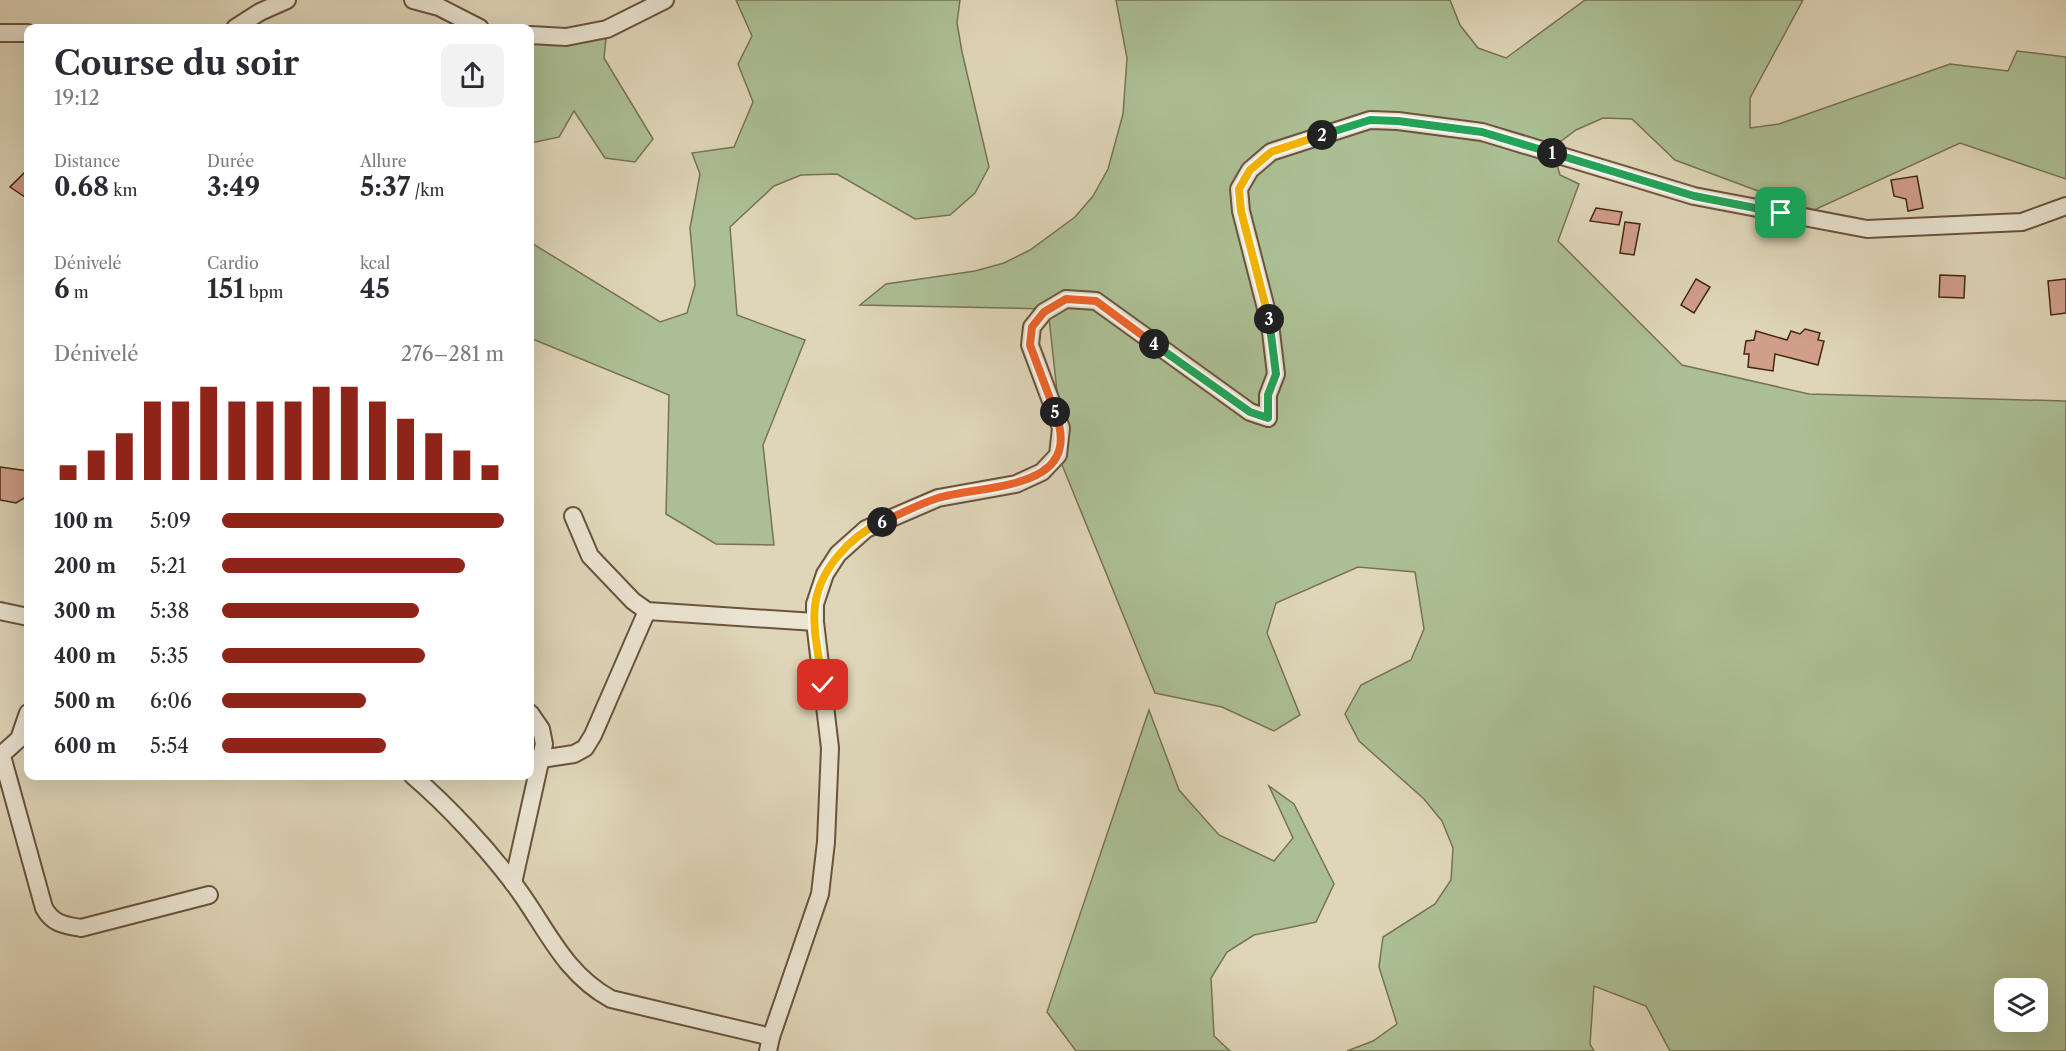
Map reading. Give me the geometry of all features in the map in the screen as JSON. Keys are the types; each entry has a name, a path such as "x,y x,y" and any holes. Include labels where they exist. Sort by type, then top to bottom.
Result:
{"street":[{"path":"241,24 260,12 287,0"},
{"path":"414,0 439,7 472,24"},
{"path":"534,35 566,37 607,29 665,0"},
{"path":"0,33 24,33"},
{"path":"418,780 440,800 513,883 567,962 594,990 611,999 770,1044 820,894 826,842 830,748 815,622 815,604 825,574 838,555 866,529 938,498 1016,484 1042,472 1058,455 1061,428 1030,345 1032,327 1044,312 1066,299 1096,301 1250,412 1268,418 1268,395 1276,374 1270,324 1241,211 1239,189 1250,170 1271,152 1370,120 1398,121 1482,132 1694,196 1867,229 2022,222 2066,206"},
{"path":"573,516 594,562 633,601 647,611 815,622"},
{"path":"0,611 24,616"},
{"path":"542,759 574,754 585,748 593,735 647,611"},
{"path":"513,883 544,744 541,729 534,719"},
{"path":"24,725 19,739 1,756 44,908 50,919 62,925 81,928 209,895"}],"green space":[{"path":"736,0 960,0 957,23 962,52 989,167 975,193 950,215 915,219 837,174 801,175 774,186 730,227 737,315 805,340 763,445 774,545 716,544 666,514 669,395 534,340 534,244 660,322 687,313 695,285 690,228 700,174 692,153 734,147 753,102 738,64 752,36"},
{"path":"1116,0 1450,0 1460,25 1478,48 1506,58 1585,0 1803,0 1750,98 1750,128 1779,124 1950,64 2008,71 2017,51 2066,57 2066,179 1960,143 1812,211 1675,160 1632,119 1603,118 1576,130 1552,148 1560,175 1579,184 1558,241 1682,365 1809,394 2066,401 2066,1051 1670,1051 1646,1006 1594,986 1590,1044 1594,1051 1347,1051 1373,1041 1397,1024 1379,967 1383,937 1435,904 1451,880 1453,848 1442,821 1424,799 1359,741 1345,714 1361,685 1411,660 1424,629 1415,572 1358,567 1276,603 1267,633 1300,715 1274,731 1222,707 1155,693 1058,455 1061,428 1048,309 860,305 886,284 975,271 1004,263 1030,250 1075,217 1093,196 1108,169 1123,114 1127,58"},
{"path":"607,29 604,58 653,139 635,162 605,158 574,111 559,137 534,142 534,35"},
{"path":"1149,710 1179,790 1219,835 1274,861 1293,838 1269,786 1294,804 1334,884 1316,922 1254,935 1227,952 1211,978 1214,1036 1230,1051 1076,1051 1047,1012"}],"building":[{"path":"24,173 24,196 10,187"},
{"path":"1917,176 1923,208 1908,211 1906,199 1894,196 1891,180"},
{"path":"1596,208 1622,212 1619,225 1590,221"},
{"path":"1625,222 1640,224 1634,255 1620,253"},
{"path":"1940,275 1965,276 1964,298 1939,297"},
{"path":"1696,279 1710,287 1694,313 1681,305"},
{"path":"2066,279 2066,313 2051,315 2048,281"},
{"path":"1805,329 1820,333 1818,340 1824,341 1818,365 1775,354 1773,371 1748,367 1749,354 1744,354 1746,341 1754,340 1756,331 1787,340 1791,331 1800,334"},
{"path":"0,467 24,470 24,498 16,503 0,500"}],"route":[{"path":"823,685 815,604 825,574 838,555 866,529 938,498 1016,484 1042,472 1058,455 1061,428 1030,345 1032,327 1044,312 1066,299 1096,301 1250,412 1268,418 1268,395 1276,374 1270,324 1241,211 1239,189 1250,170 1271,152 1370,120 1398,121 1482,132 1694,196 1781,213"}]}
